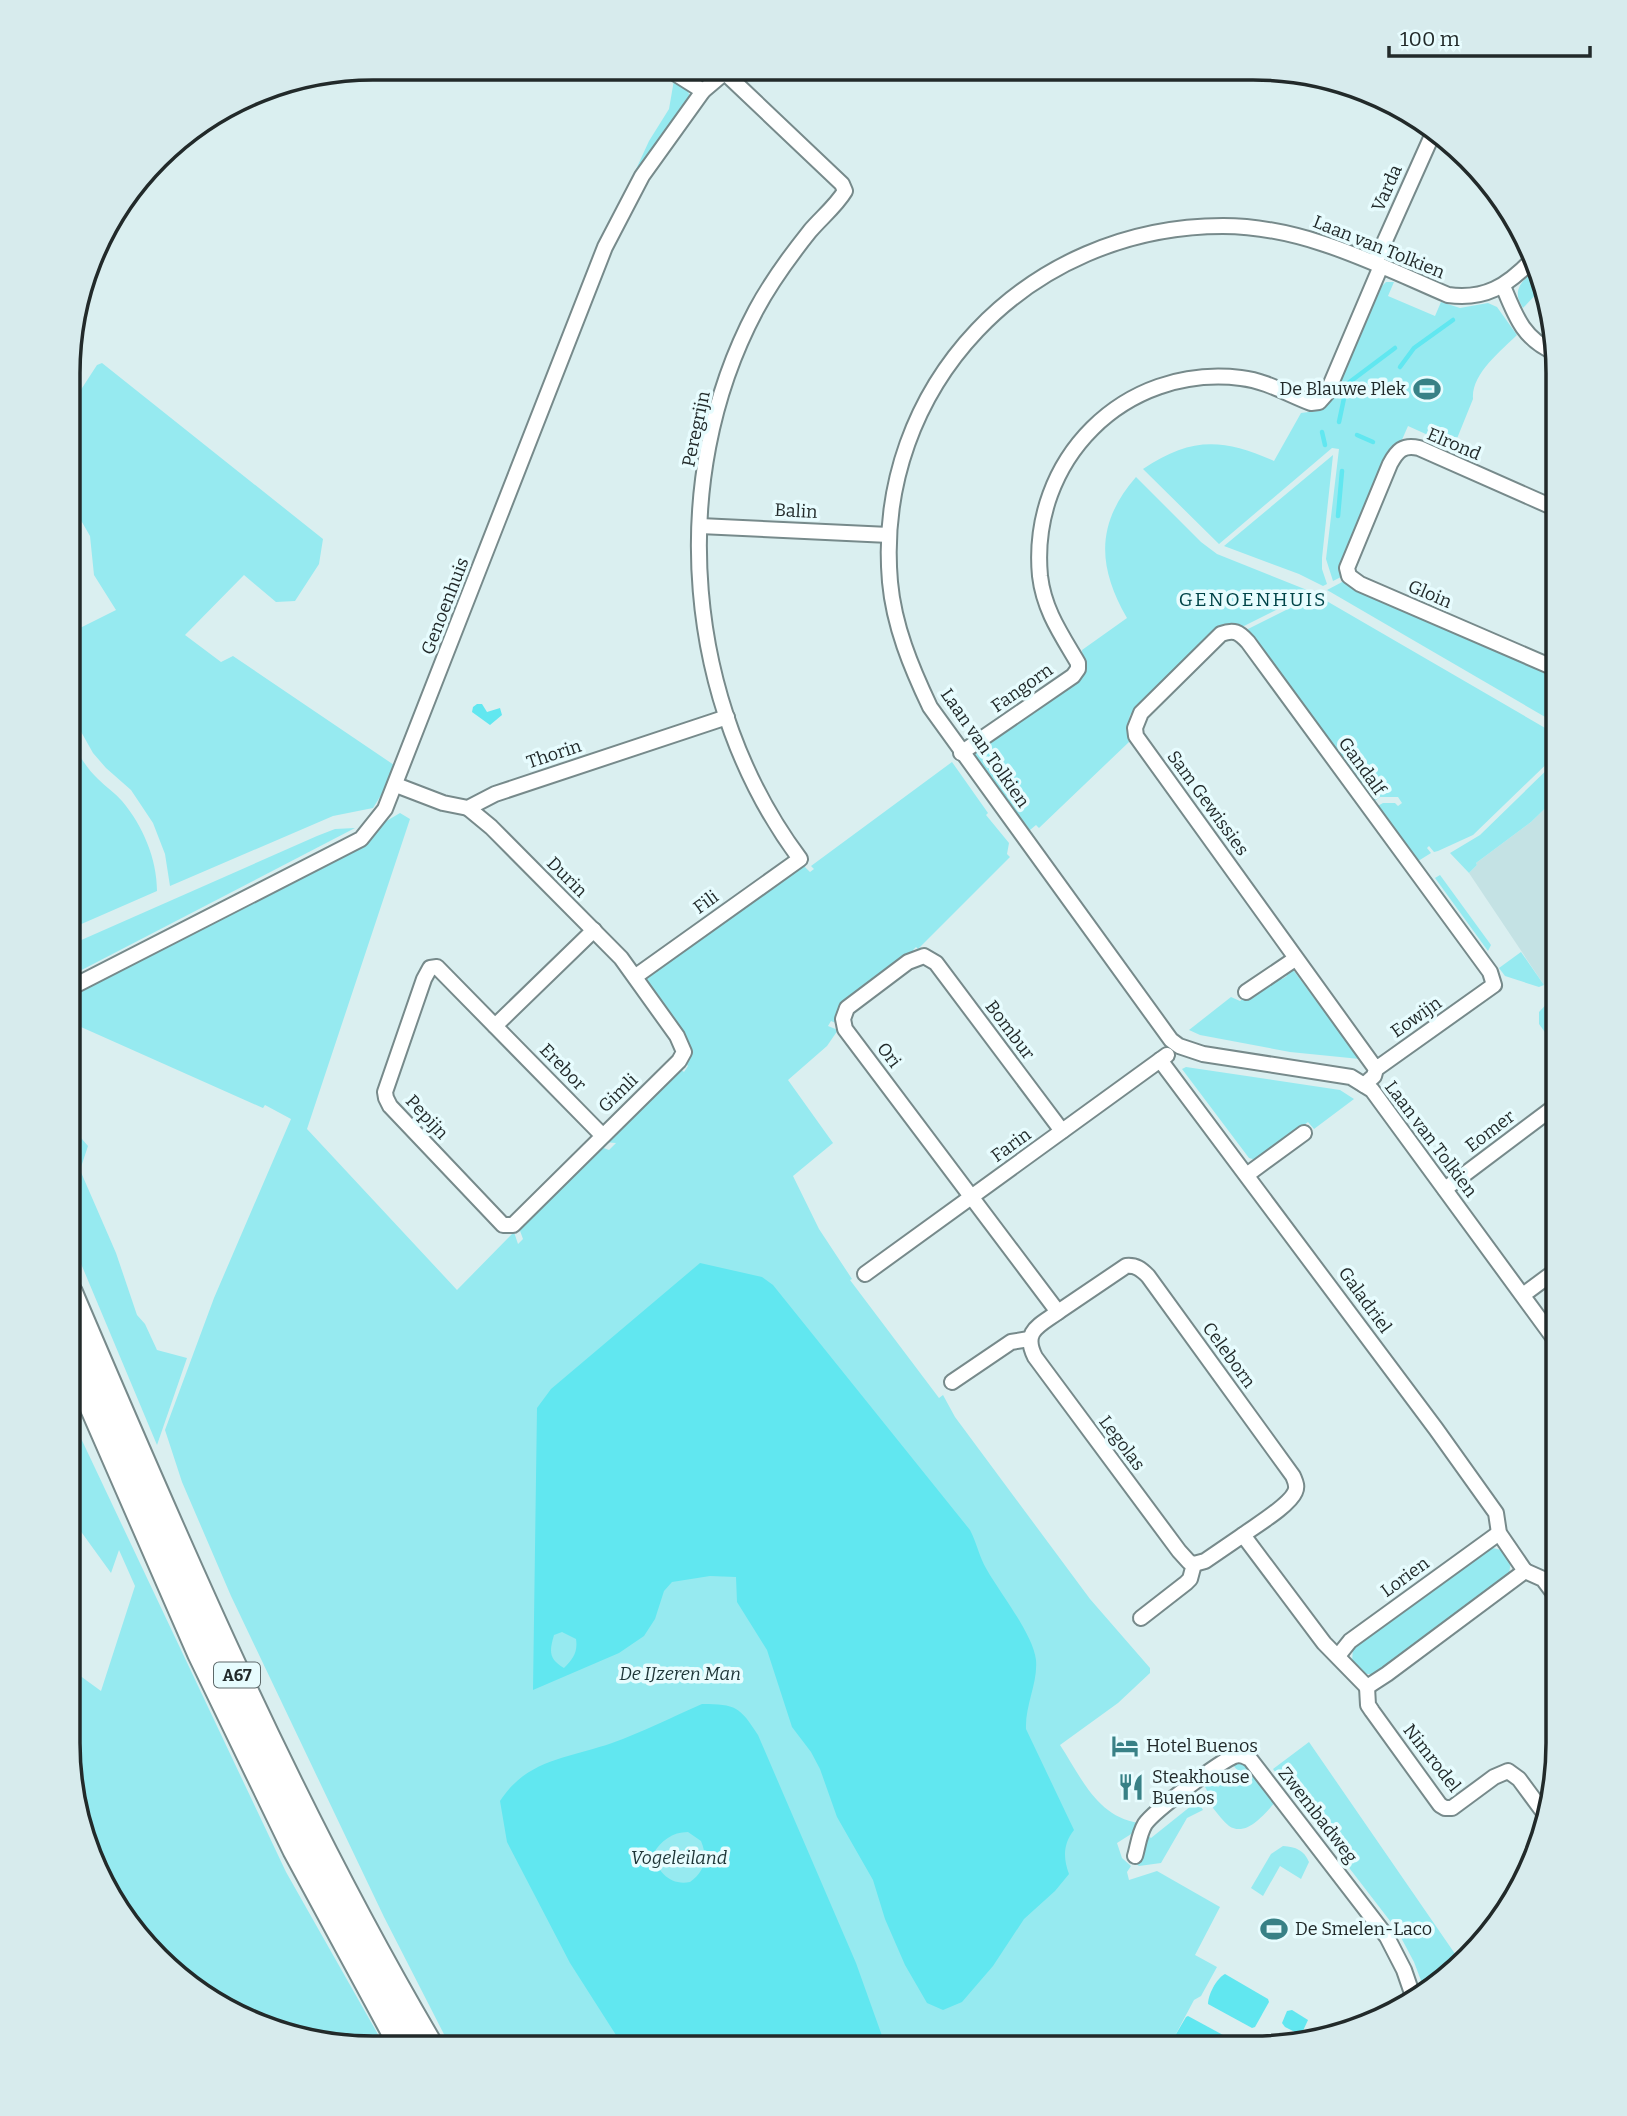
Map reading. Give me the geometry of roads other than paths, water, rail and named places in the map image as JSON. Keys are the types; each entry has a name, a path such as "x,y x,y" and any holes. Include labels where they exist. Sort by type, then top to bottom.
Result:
{"highway":[{"name":"A67","path":"80,1318 220,1642 312,1830 424,2036"},
{"name":"A67","path":"80,1377 201,1653 296,1849 397,2036"},
{"name":"A67","path":"80,1385 89,1399"}],"street":[{"path":"685,80 703,91"},
{"name":"Genoenhuis","path":"80,983 361,839 385,809 605,247 642,176 703,91 716,80"},
{"name":"Peregrijn","path":"735,80 842,184 845,191 809,232 771,284 743,338 713,425 700,526 701,602 709,656 727,717 758,793 800,859"},
{"name":"Varda","path":"1378,265 1433,142"},
{"name":"Laan van Tolkien","path":"1526,266 1503,286 1478,295 1448,295 1317,241 1284,232 1224,226 1174,229 1146,234 1087,253 1032,283 988,318 944,370 909,435 895,491 890,535 892,597 907,655 930,707 1171,1040 1179,1046 1203,1054 1351,1077 1372,1090 1546,1327"},
{"name":"Fangorn","path":"961,753 1073,676 1078,669 1044,599 1040,576 1040,541 1051,491 1065,461 1083,437 1105,416 1134,397 1161,386 1192,379 1226,377 1257,381 1311,402 1319,402 1327,393 1378,265"},
{"path":"1503,286 1525,333 1545,349"},
{"name":"Elrond","path":"1368,514 1393,458 1400,449 1407,446 1546,504"},
{"name":"Gloin","path":"1368,514 1347,563 1349,576 1360,584 1546,664"},
{"name":"Balin","path":"700,526 890,535"},
{"name":"Gandalf","path":"1181,674 1221,634 1238,632 1490,972 1494,985"},
{"name":"Sam Gewissies","path":"1181,674 1142,713 1135,728 1136,736 1376,1069"},
{"name":"Thorin","path":"468,808 495,794 727,717"},
{"path":"396,785 443,803 468,808"},
{"name":"Durin","path":"468,808 594,930 636,976"},
{"name":"Fili","path":"636,976 800,859"},
{"path":"495,1026 594,930"},
{"name":"Bombur","path":"924,956 936,963 1062,1131"},
{"name":"Ori","path":"924,956 908,962 852,1003 844,1013 843,1024 972,1197"},
{"path":"1246,992 1295,958"},
{"name":"Erebor","path":"433,967 441,969 602,1135"},
{"name":"Pepijn","path":"433,967 424,979 386,1098 390,1106 503,1225 513,1225"},
{"name":"Gimli","path":"513,1225 679,1061 684,1052 677,1036 636,976"},
{"name":"Eowijn","path":"1364,1085 1374,1076 1376,1069 1494,985"},
{"name":"Farin","path":"865,1274 1179,1046"},
{"name":"Galadriel","path":"1160,1059 1429,1419 1496,1513 1499,1533 1525,1571 1546,1582"},
{"name":"Eomer","path":"1445,1189 1546,1113"},
{"path":"1248,1174 1304,1133"},
{"path":"952,1382 1011,1342 1029,1339 1034,1330 1058,1312 972,1197"},
{"name":"Celeborn","path":"1058,1312 1118,1269 1133,1265 1148,1276 1293,1476 1295,1492 1242,1535"},
{"path":"1523,1295 1546,1278"},
{"name":"Legolas","path":"1029,1339 1031,1350 1042,1368 1178,1551 1194,1564"},
{"name":"Lorien","path":"1338,1656 1350,1641 1499,1533"},
{"path":"1141,1618 1186,1583 1194,1564 1211,1558 1242,1535 1324,1643 1367,1687 1525,1571"},
{"name":"Nimrodel","path":"1367,1687 1368,1705 1440,1805 1452,1808 1494,1777 1508,1771 1520,1779 1540,1807"},
{"name":"Zwembadweg","path":"1135,1856 1140,1835 1151,1818 1220,1765 1235,1756 1245,1756 1376,1921 1397,1955 1410,1990"}],"waterway":[{"path":"1400,367 1414,348 1453,320"},
{"path":"1339,422 1347,384 1395,348"},
{"path":"1322,432 1325,445"},
{"path":"1357,435 1373,442"},
{"path":"1338,516 1342,471"}],"place":[{"name":"De Blauwe Plek","path":"1427,389"},
{"name":"Hotel Buenos","path":"1125,1746"},
{"name":"Steakhouse Buenos","path":"1131,1787"},
{"name":"De Smelen-Laco","path":"1274,1929"}],"district":[{"name":"GENOENHUIS","path":"1253,599"}],"park label":[{"name":"De IJzeren Man","path":"680,1674"},
{"name":"Vogeleiland","path":"679,1858"}]}
